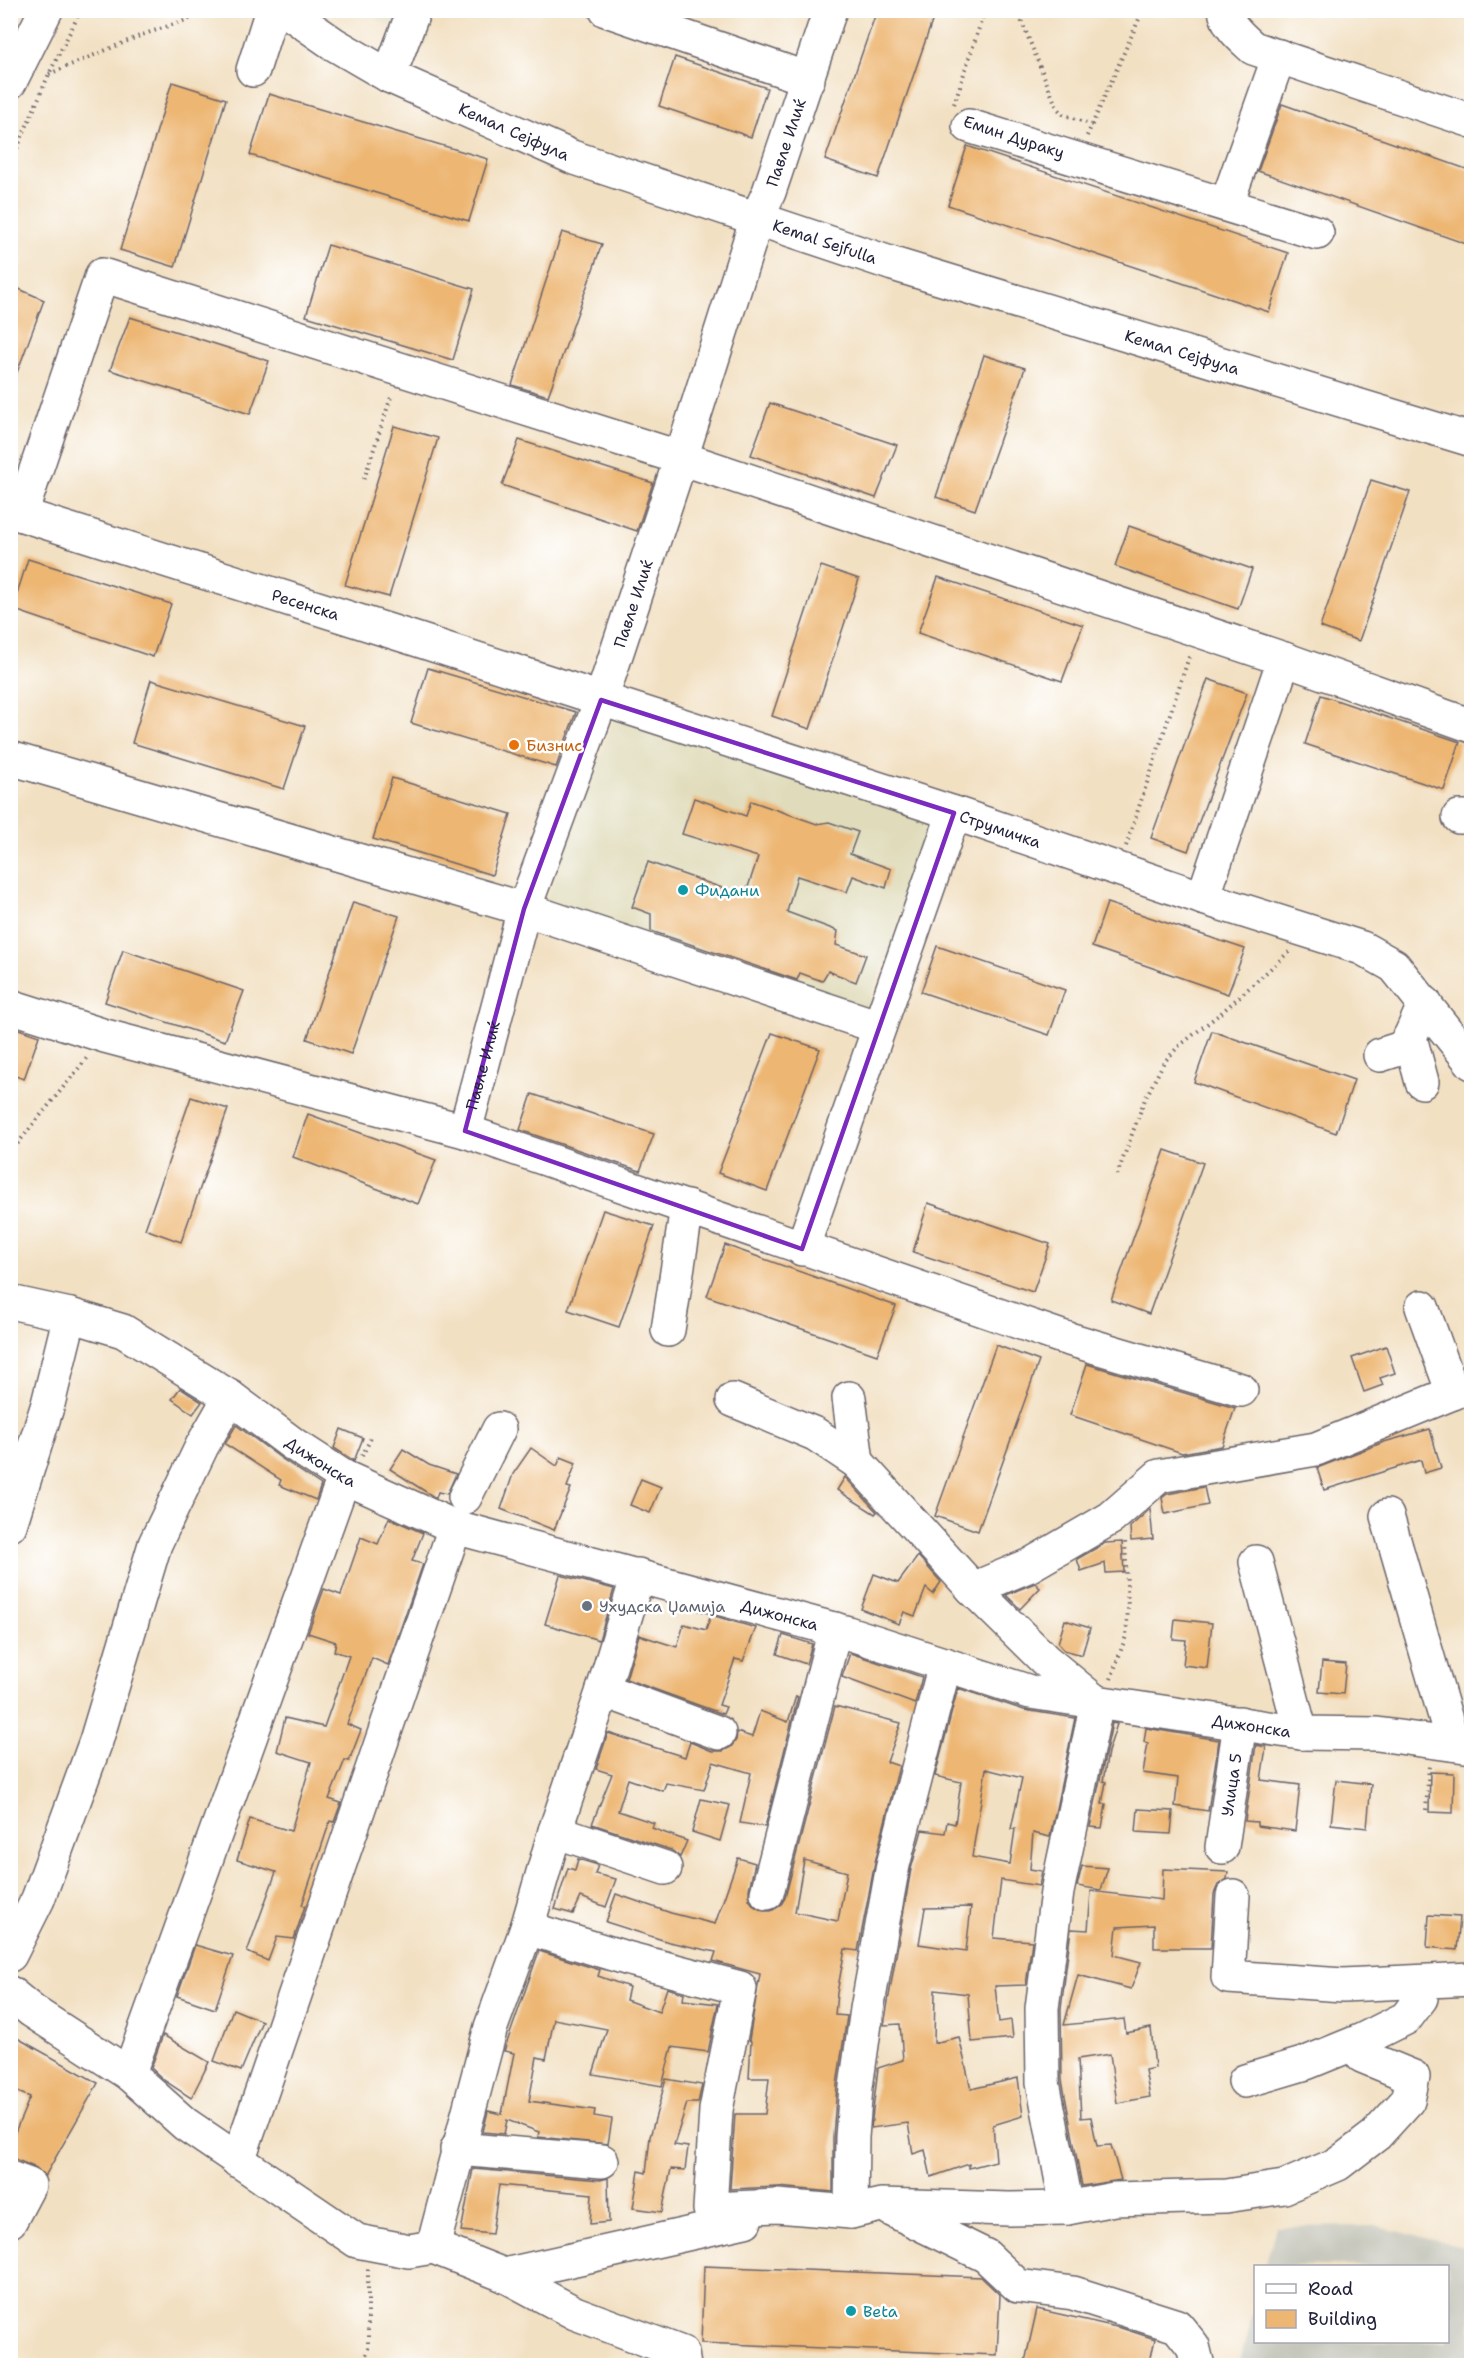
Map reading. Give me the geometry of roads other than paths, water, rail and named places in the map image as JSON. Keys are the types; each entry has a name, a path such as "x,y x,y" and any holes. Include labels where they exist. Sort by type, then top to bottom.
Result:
{"street":[{"path":"10,82 46,10"},
{"path":"253,70 272,10"},
{"name":"Кемал Сејфула","path":"285,10 334,44 389,76 572,157 757,218"},
{"path":"389,76 414,10"},
{"name":"Павле Илиќ","path":"606,10 808,80"},
{"name":"Павле Илиќ","path":"465,1131 524,909 601,699 757,218 769,192 830,10"},
{"path":"1225,10 1226,16 1237,33 1253,48 1472,121"},
{"path":"1227,204 1279,56"},
{"name":"Емин Дураку","path":"969,126 1317,233"},
{"name":"Kemal Sejfulla","path":"757,218 893,264"},
{"name":"Кемал Сејфула","path":"893,264 1472,440"},
{"path":"16,513 102,275 681,458 1284,659 1472,726"},
{"name":"Ресенска","path":"16,513 601,699"},
{"path":"1203,898 1284,659"},
{"name":"Струмичка","path":"601,699 954,813 1203,898 1362,948 1394,966 1425,1003"},
{"path":"10,758 524,909 879,1027"},
{"path":"802,1249 954,813"},
{"path":"1380,1055 1402,1048 1410,1037 1425,1003 1472,1063"},
{"path":"10,1006 105,1036 465,1131 1062,1337 1150,1361 1241,1390"},
{"path":"1410,1037 1422,1082"},
{"path":"668,1330 687,1207"},
{"name":"Дижонска","path":"10,1302 70,1315 123,1331 230,1397 293,1444 351,1469 455,1527 834,1629 1030,1692 1301,1734 1377,1734 1452,1744"},
{"path":"974,1589 1030,1565 1116,1514 1159,1476 1316,1449 1462,1389 1422,1306"},
{"path":"10,1525 48,1404 70,1315"},
{"path":"10,1955 38,1899 96,1741 154,1544 202,1446 230,1397"},
{"path":"849,1398 857,1462"},
{"path":"733,1400 815,1434 857,1462 974,1589 1045,1660 1097,1703 1057,1892 1042,2008 1043,2082 1067,2208"},
{"path":"465,1497 499,1430"},
{"path":"129,2074 351,1469"},
{"path":"1387,1516 1452,1744"},
{"path":"238,2161 455,1527"},
{"path":"1256,1562 1301,1734"},
{"path":"433,2247 491,2027 527,1928 555,1831 603,1690 638,1575"},
{"path":"767,1893 834,1629"},
{"path":"866,2208 852,2127 867,2009 893,1864 945,1664"},
{"path":"603,1690 719,1733"},
{"name":"Улица 5","path":"1222,1847 1239,1723"},
{"path":"555,1831 665,1868"},
{"path":"1233,1896 1228,1977 1343,1985 1465,1980"},
{"path":"527,1928 626,1958 740,1988 716,2110 710,2209 777,2206 1067,2208 1114,2199 1226,2196 1284,2187 1338,2164 1376,2135 1408,2100 1413,2077 1362,2056 1360,2041"},
{"path":"1376,2001 1421,1998 1465,1980"},
{"path":"10,1993 32,2011 129,2074 185,2124 357,2241 409,2251 433,2247 504,2275 574,2313 682,2353 684,2366"},
{"path":"1245,2081 1306,2063 1360,2041 1406,2018 1421,1998"},
{"path":"457,2150 602,2162"},
{"path":"10,2178 29,2184 10,2221"},
{"path":"504,2275 765,2216 777,2206"},
{"path":"866,2208 986,2256 1018,2286 1073,2293 1177,2326 1193,2346 1198,2366"}],"place":[{"name":"Бизнис","path":"514,745"},
{"name":"Фидани","path":"683,890"},
{"name":"Ухудска Џамија","path":"587,1606"},
{"name":"Beta","path":"851,2311"}]}
